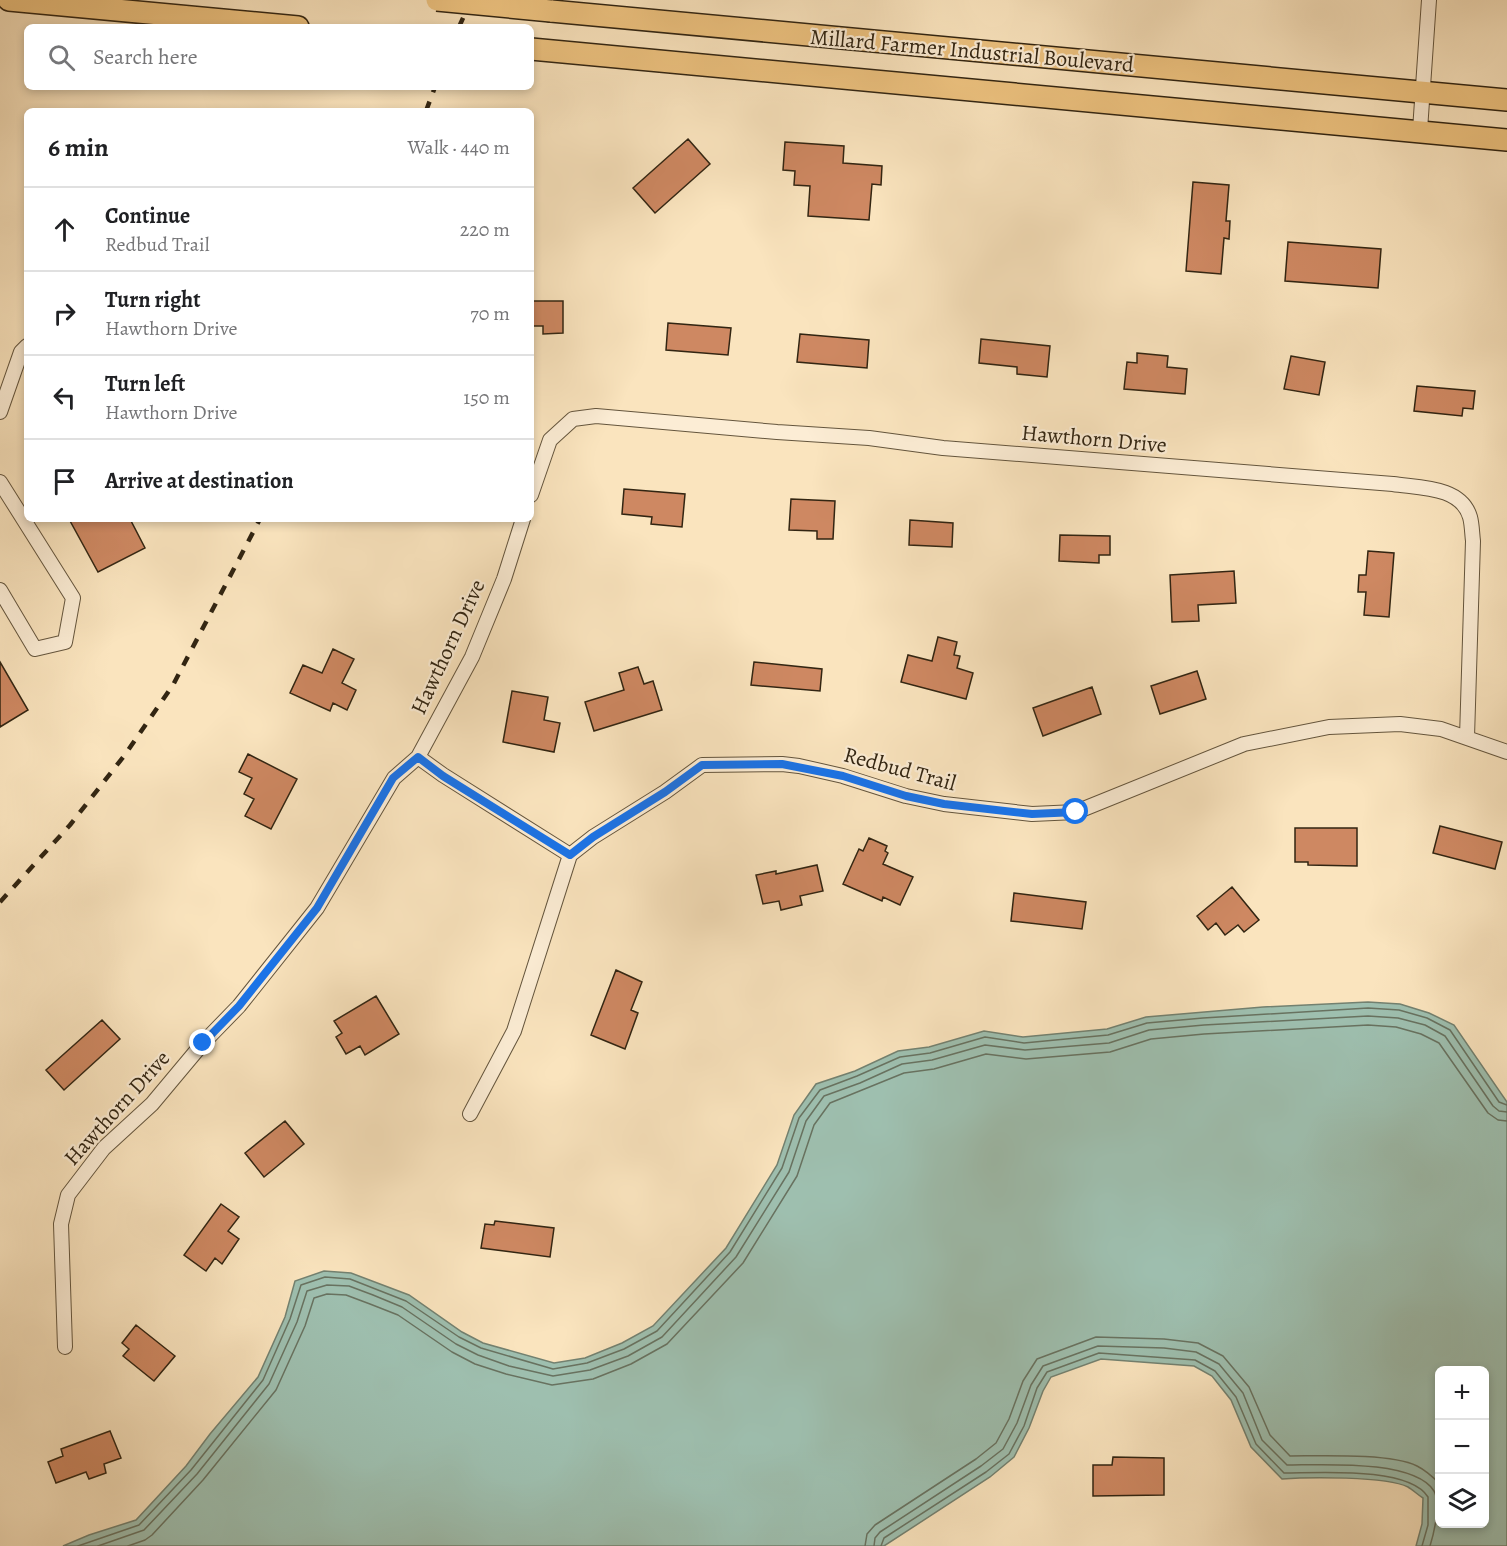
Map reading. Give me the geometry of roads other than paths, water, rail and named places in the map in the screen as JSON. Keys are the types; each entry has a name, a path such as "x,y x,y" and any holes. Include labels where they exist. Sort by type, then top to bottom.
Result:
{"main road":[{"path":"11,0 266,24"},
{"name":"Millard Farmer Industrial Boulevard","path":"437,0 1507,100"},
{"name":"Millard Farmer Industrial Boulevard","path":"534,49 1420,130 1507,140"}],"street":[{"path":"1420,130 1429,0"},
{"path":"0,411 24,349"},
{"name":"Hawthorn Drive","path":"534,486 550,440 573,419 596,416 869,438 943,448 1393,484 1442,491 1460,499 1470,516 1473,541 1467,737"},
{"path":"0,482 24,520"},
{"path":"0,590 35,649 65,642 73,598 25,522"},
{"name":"Hawthorn Drive","path":"65,1347 62,1224 68,1195 104,1148 152,1104 203,1043 239,1006 311,917 393,778 418,757 472,657 504,579 522,522"},
{"name":"Redbud Trail","path":"570,855 593,837 665,792 702,765 782,764 800,766 843,776 906,796 944,804 1032,814 1076,812 1245,744 1329,727 1400,724 1442,729 1507,752"},
{"path":"418,757 443,776 570,855 514,1031 470,1114"}],"water":[{"path":"1368,1002 1400,1004 1429,1013 1454,1025 1507,1102 1507,1546 1416,1546 1422,1524 1423,1498 1408,1487 1397,1483 1365,1479 1282,1479 1251,1447 1231,1400 1212,1376 1194,1366 1101,1359 1051,1377 1014,1457 990,1477 884,1546 63,1546 136,1520 186,1466 258,1377 285,1317 295,1281 324,1271 351,1273 409,1295 462,1332 483,1343 554,1363 585,1358 622,1343 653,1326 726,1248 777,1165 794,1115 816,1084 855,1071 898,1051 929,1047 984,1031 1023,1037 1107,1029 1146,1017 1263,1007"}],"railway":[{"path":"460,24 471,0"},
{"path":"427,108 434,90"},
{"path":"0,902 70,825 124,756 173,685 258,522"}]}
